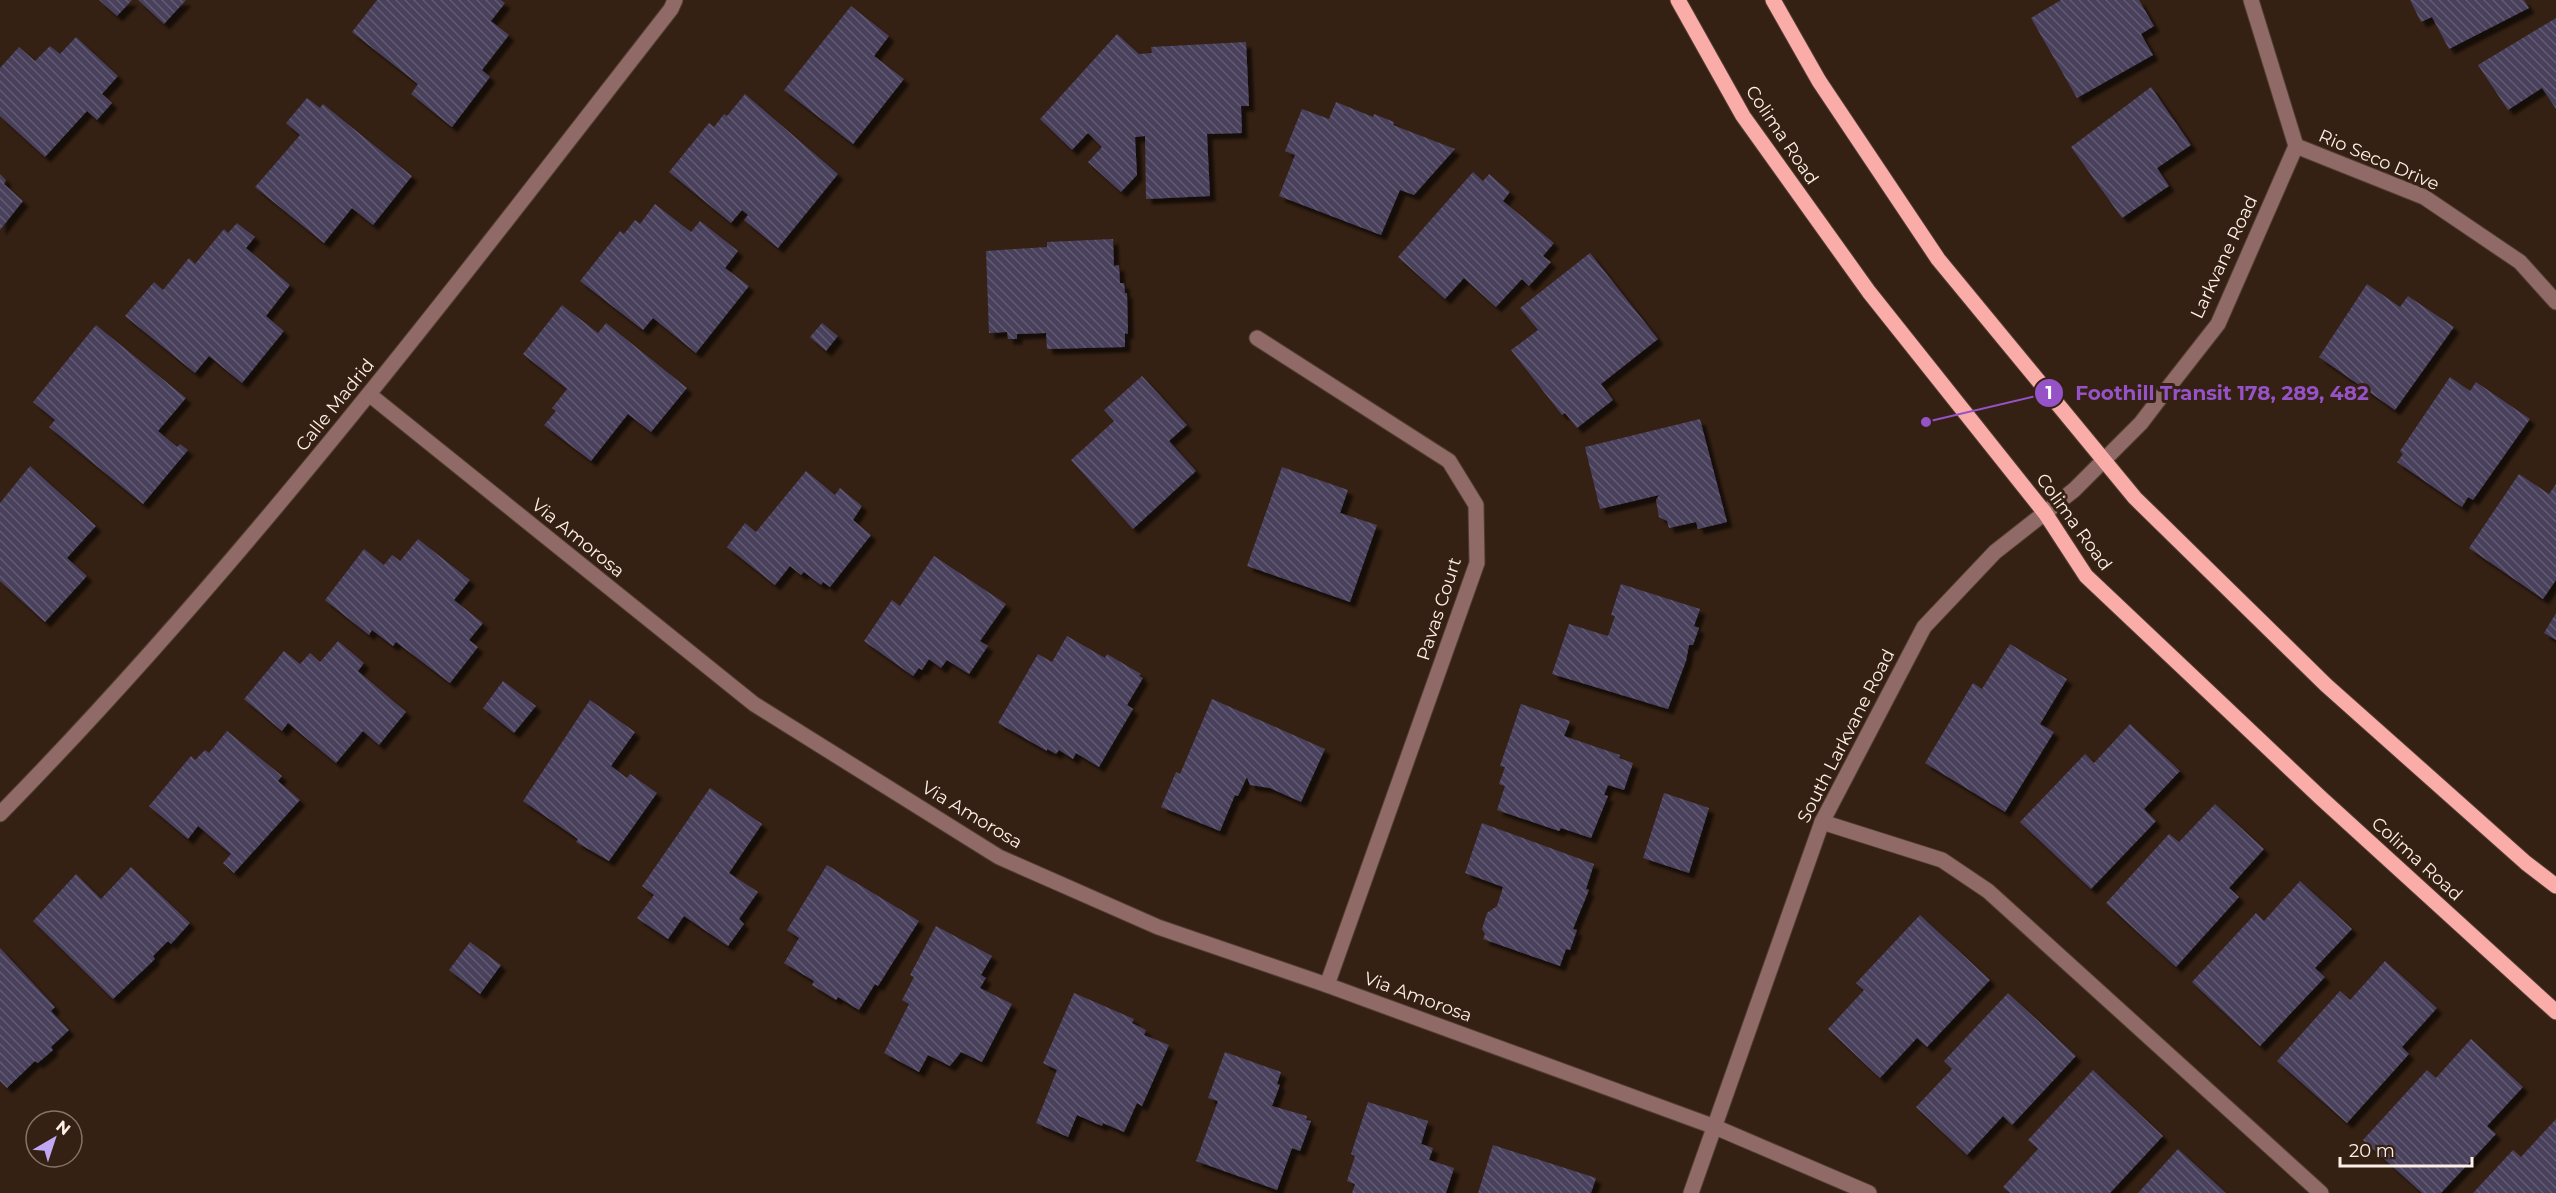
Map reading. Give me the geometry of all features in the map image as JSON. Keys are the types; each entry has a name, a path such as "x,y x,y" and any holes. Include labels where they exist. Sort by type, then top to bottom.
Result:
{"main road":[{"name":"Colima Road","path":"1678,0 1743,116 1869,292 2045,513 2086,576 2321,798 2556,1012"},
{"path":"1773,0 1819,81 1938,259 2135,498 2326,685 2526,863 2556,886"}],"street":[{"name":"Calle Madrid","path":"0,814 169,635 370,395 671,9 675,0"},
{"path":"2251,0 2296,146"},
{"name":"Larkvane Road","path":"2074,490 2141,423 2218,324 2296,146"},
{"name":"Rio Seco Drive","path":"2296,146 2424,197 2520,262 2556,302"},
{"name":"Pavas Court","path":"1257,338 1449,461 1476,506 1477,563 1327,985"},
{"name":"Via Amorosa","path":"370,395 754,704 989,851 1158,927 1327,985 1715,1127 1869,1193"},
{"name":"South Larkvane Road","path":"1691,1193 1822,822 1924,627 1995,552 2074,490"},
{"path":"1822,822 1942,860 1988,891 2321,1193"}],"building":[{"path":"99,0 132,0 117,16"},
{"path":"138,0 186,0 164,24"},
{"path":"377,0 501,0 505,3 491,21 509,35 482,70 490,77 452,127 411,94 418,84 352,32"},
{"path":"2061,0 2139,0 2154,26 2141,34 2153,55 2077,98 2031,18"},
{"path":"2410,0 2524,0 2529,8 2449,49 2432,17 2421,22"},
{"path":"851,6 889,36 874,56 904,79 853,144 784,90"},
{"path":"2556,18 2556,109 2542,88 2508,110 2478,65"},
{"path":"1117,34 1139,54 1152,53 1151,47 1246,42 1249,106 1241,106 1242,133 1207,134 1210,196 1146,199 1145,136 1135,137 1137,175 1121,192 1088,162 1102,147 1088,133 1072,150 1040,119"},
{"path":"76,37 118,76 102,94 112,103 97,120 87,111 45,157 0,116 0,68 19,47 35,61 50,46 60,54"},
{"path":"2151,87 2191,145 2157,168 2169,186 2122,218 2071,147"},
{"path":"745,94 838,174 778,248 744,220 748,215 742,210 731,223 669,172 709,123 714,127 724,114 727,116"},
{"path":"307,98 320,108 323,104 412,176 373,225 352,208 324,243 255,187 300,135 286,123"},
{"path":"1336,102 1373,117 1374,114 1394,122 1393,125 1455,149 1414,195 1400,190 1381,235 1279,196 1295,155 1285,151 1302,109 1329,119"},
{"path":"1473,172 1483,181 1489,174 1510,192 1503,201 1554,243 1543,256 1551,262 1529,286 1522,279 1496,307 1464,278 1445,299 1398,257"},
{"path":"0,174 6,180 4,184 23,201 0,230"},
{"path":"655,204 691,232 700,221 738,251 725,268 749,286 696,353 653,318 643,330 580,281 620,231 624,234 635,220 640,224"},
{"path":"237,223 255,237 246,248 290,285 266,316 284,331 242,383 209,356 195,373 125,316 154,282 163,290 189,258 195,264 224,229 228,233"},
{"path":"1113,239 1114,266 1119,265 1120,283 1124,283 1125,293 1127,293 1128,334 1125,333 1125,347 1047,349 1046,333 1017,334 1017,339 1008,339 1007,332 989,333 986,251 1047,247 1047,242"},
{"path":"1590,253 1658,339 1601,384 1613,400 1577,428 1565,413 1562,415 1511,350 1538,330 1520,308"},
{"path":"2367,284 2400,307 2408,296 2454,327 2395,410 2319,357"},
{"path":"562,305 598,333 606,323 687,388 651,432 628,414 591,461 544,425 556,411 552,408 567,389 523,354"},
{"path":"822,323 838,336 826,351 810,337"},
{"path":"96,325 186,398 158,431 177,447 180,444 188,450 143,504 49,427 55,420 33,402"},
{"path":"1142,376 1187,425 1169,441 1196,471 1133,529 1071,460 1114,421 1104,410"},
{"path":"2450,377 2470,391 2476,382 2530,419 2473,500 2468,497 2462,507 2397,462 2403,454 2400,451"},
{"path":"1700,419 1727,522 1698,529 1696,522 1669,528 1667,521 1659,517 1656,500 1659,495 1600,509 1585,447"},
{"path":"30,466 96,526 67,558 87,576 45,622 0,581 0,503"},
{"path":"1282,467 1348,490 1340,513 1377,525 1350,602 1247,566"},
{"path":"806,471 835,495 840,488 862,506 853,520 871,535 830,587 823,582 821,585 804,572 801,575 790,566 775,585 727,547 745,523 756,532"},
{"path":"2519,474 2549,494 2556,484 2556,580 2543,599 2469,548"},
{"path":"418,539 470,580 454,600 483,623 469,640 478,647 450,683 396,642 393,646 372,630 369,635 325,600 364,549 384,565 392,555 400,561"},
{"path":"934,556 1006,604 980,641 988,646 969,674 947,660 941,668 929,659 922,670 919,668 913,676 864,641 892,600 900,606"},
{"path":"1621,584 1700,609 1694,626 1699,628 1693,645 1689,645 1686,661 1668,709 1552,674 1569,624 1608,636 1615,616 1611,615"},
{"path":"2556,613 2556,640 2544,633"},
{"path":"1067,636 1105,658 1107,654 1141,674 1139,676 1143,678 1127,705 1133,709 1099,767 1076,753 1073,759 1059,750 1056,754 1047,749 1047,751 998,723 1038,654 1052,662"},
{"path":"338,641 364,663 358,671 406,712 379,745 363,731 336,763 288,723 282,731 244,699 284,651 300,664 310,653 320,662"},
{"path":"2010,644 2067,679 2040,724 2054,732 2005,812 1925,763 1973,683 1982,689"},
{"path":"503,681 536,706 514,733 483,708"},
{"path":"1212,699 1325,749 1301,802 1270,788 1250,785 1247,777 1238,796 1235,795 1220,831 1161,807 1176,772 1180,774"},
{"path":"590,700 635,732 611,766 627,778 630,774 657,793 609,861 576,842 578,839 523,801"},
{"path":"1521,704 1570,721 1564,736 1620,755 1619,758 1633,763 1624,790 1608,785 1604,795 1608,796 1591,838 1561,828 1559,831 1497,810 1505,786 1499,784 1505,767 1500,766"},
{"path":"2130,724 2180,771 2144,809 2156,821 2091,889 2020,822 2085,754 2094,763"},
{"path":"227,731 282,776 278,781 300,800 234,873 223,863 231,854 198,826 188,839 149,806 191,756 195,760 205,750 209,753"},
{"path":"710,788 762,824 729,873 758,892 739,919 744,924 728,946 684,916 668,939 637,918 654,895 642,886"},
{"path":"1664,793 1709,808 1689,873 1643,858"},
{"path":"2215,804 2264,849 2229,888 2239,897 2176,967 2106,903 2169,834 2179,842"},
{"path":"1482,823 1594,864 1586,889 1589,890 1573,929 1577,930 1570,950 1566,949 1560,966 1483,939 1485,934 1482,929 1487,913 1497,906 1503,887 1465,873"},
{"path":"827,865 919,921 878,986 875,984 859,1010 838,997 836,1000 812,985 814,981 784,963 799,938 787,930"},
{"path":"131,867 190,923 171,944 168,941 153,956 155,959 113,999 33,921 76,874 101,899"},
{"path":"2300,881 2352,929 2315,968 2325,977 2260,1046 2192,982 2256,913 2264,921"},
{"path":"1920,915 1990,980 1927,1047 1917,1038 1880,1078 1828,1029 1864,990 1856,983"},
{"path":"936,926 992,956 981,975 986,978 980,988 1012,1004 982,1062 961,1052 950,1066 928,1055 919,1072 884,1053 909,1004 902,1000 914,977 910,975"},
{"path":"470,942 501,965 480,994 449,970"},
{"path":"0,948 55,1007 51,1011 69,1030 51,1047 53,1050 38,1063 35,1061 7,1088 0,1081"},
{"path":"2385,961 2437,1008 2402,1047 2409,1054 2347,1123 2277,1061 2340,991 2350,1000"},
{"path":"1074,993 1134,1019 1132,1023 1146,1030 1144,1035 1169,1045 1142,1106 1137,1103 1124,1132 1103,1123 1102,1126 1077,1115 1068,1137 1036,1123 1057,1070 1043,1063"},
{"path":"2008,993 2076,1056 2012,1125 2003,1116 1967,1155 1916,1107 1952,1069 1944,1061"},
{"path":"2471,1039 2523,1087 2487,1126 2496,1134 2441,1193 2422,1193 2363,1140 2427,1070 2436,1078"},
{"path":"1225,1052 1281,1072 1277,1084 1280,1085 1272,1106 1307,1116 1306,1120 1311,1121 1300,1151 1292,1148 1277,1190 1196,1161 1218,1101 1208,1098"},
{"path":"2093,1070 2163,1136 2110,1193 2010,1193 2003,1187 2038,1149 2028,1140"},
{"path":"1368,1102 1428,1121 1421,1144 1433,1148 1429,1160 1454,1168 1446,1193 1352,1193 1355,1184 1347,1181 1355,1156 1351,1154"},
{"path":"2556,1119 2556,1193 2473,1193 2513,1150 2521,1157"},
{"path":"1493,1145 1596,1178 1591,1193 1478,1193"},
{"path":"2178,1149 2226,1193 2138,1193"}],"place":[{"name":"Foothill Transit 178, 289, 482","path":"1926,422"}]}
